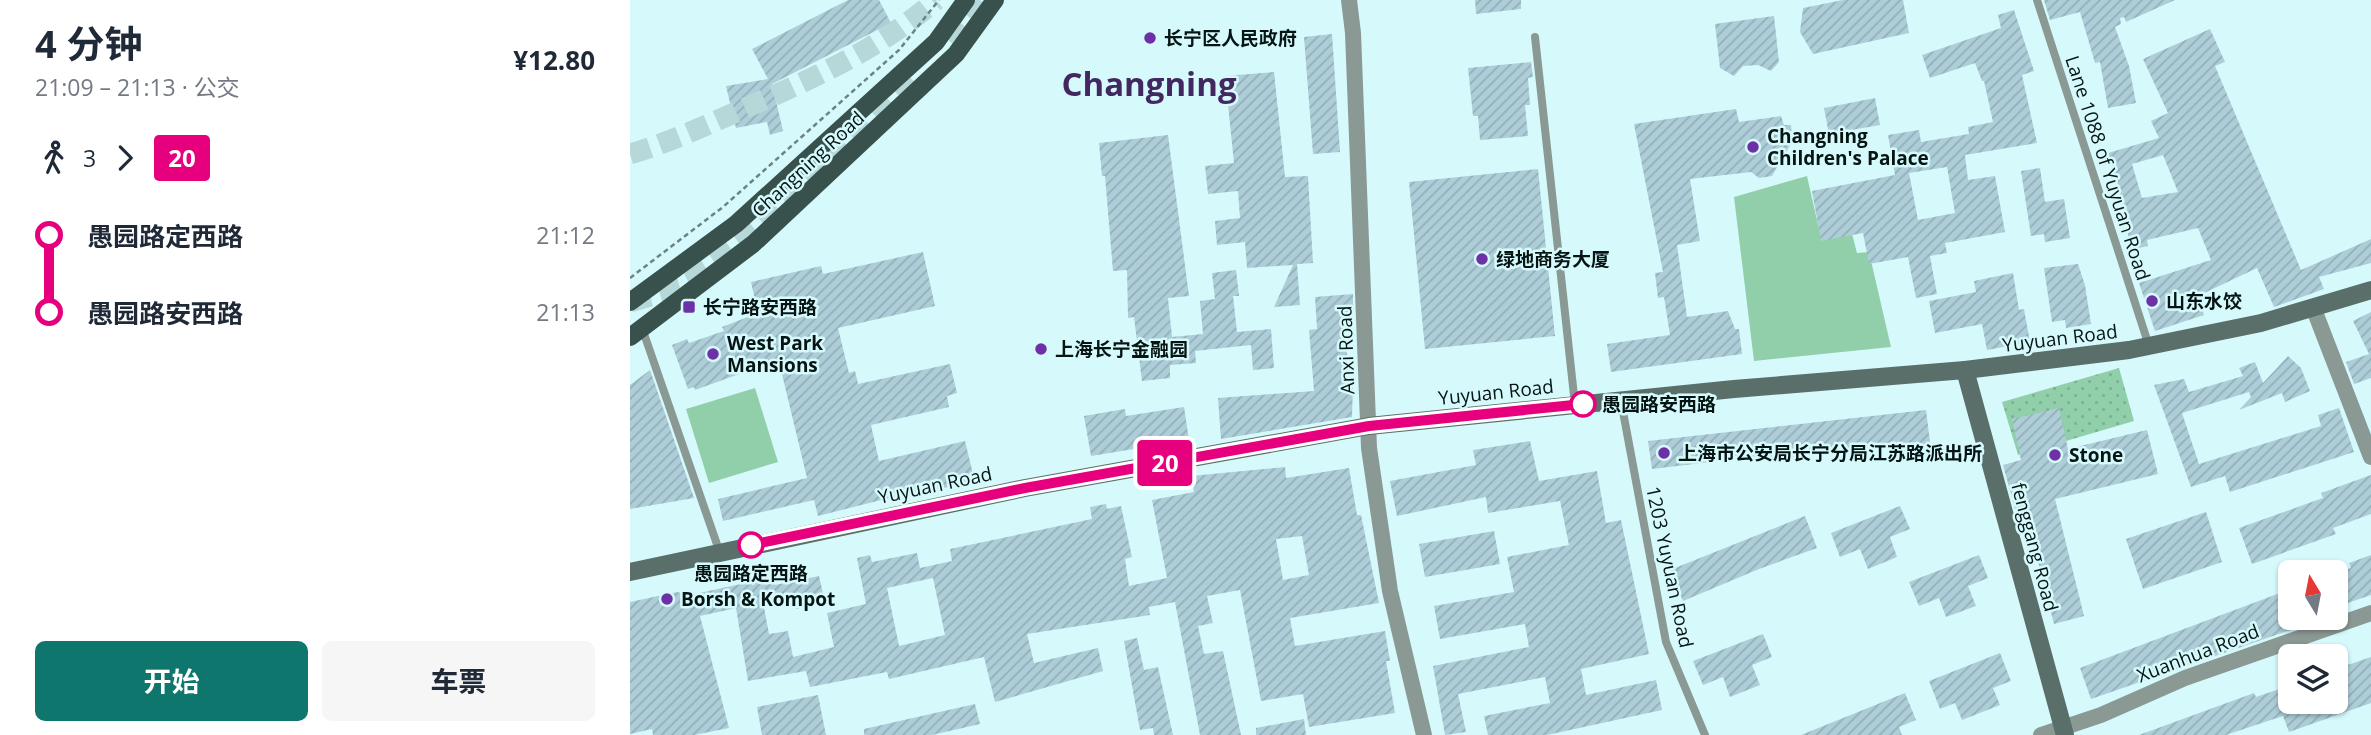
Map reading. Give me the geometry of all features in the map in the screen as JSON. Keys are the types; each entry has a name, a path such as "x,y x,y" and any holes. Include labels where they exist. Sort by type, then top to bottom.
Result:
{"main road":[{"name":"Changning Road","path":"630,302 746,215 936,42 966,0"},
{"name":"Changning Road","path":"636,332 753,244 956,54 995,0"},
{"name":"Yuyuan Road","path":"630,572 1025,488 1369,426 1965,370 2149,346 2261,323 2371,290"},
{"name":"fenggang Road","path":"1965,370 2064,732"}],"street":[{"name":"Anxi Road","path":"1349,0 1353,33 1371,469 1390,591 1423,735"},
{"path":"2313,307 2371,457"},
{"name":"Xuanhua Road","path":"2041,735 2064,732 2185,678 2371,613"}],"lane":[{"name":"Lane 1088 of Yuyuan Road","path":"2037,0 2149,346"},
{"path":"1535,37 1575,405"},
{"path":"636,332 720,553"},
{"name":"1203 Yuyuan Road","path":"1621,401 1666,642 1705,735"}],"path":[{"path":"630,278 723,207 899,50 939,0"}],"green space":[{"path":"1807,176 1819,229 1850,226 1857,253 1869,252 1891,347 1754,361 1734,197"},
{"path":"2119,368 2134,421 2018,455 2002,402"},
{"path":"755,388 778,462 709,483 686,409"}],"building":[{"path":"848,0 879,0 891,23 772,84 783,131 770,135 767,122 736,128 726,86 768,79 752,49"},
{"path":"1475,0 1521,0 1521,9 1476,14"},
{"path":"1843,0 1903,0 1909,33 1813,54 1800,32 1803,8"},
{"path":"2044,0 2175,0 2126,22 2124,17 2120,18 2121,24 2115,27 2129,66 2136,103 2108,108 2100,62 2095,63 2080,12 2050,20"},
{"path":"2014,10 2034,71 2022,75 2037,143 1965,155 1968,180 1995,176 2005,232 1945,243 1947,253 1930,256 1937,294 1916,298 1908,257 1869,264 1863,233 1821,241 1812,191 1895,175 1888,135 1919,130 1921,142 1969,134 1968,127 1993,122 1984,81 1975,63 1930,78 1922,55 2001,28 1998,15","holes":["1947,167 1955,213 1918,220 1909,173"]},
{"path":"1774,16 1779,62 1771,71 1758,65 1743,66 1734,76 1720,68 1715,24"},
{"path":"2210,29 2225,62 2215,66 2301,270 2371,239 2371,263 2319,277 2324,289 2274,307 2257,268 2198,296 2204,315 2155,331 2139,283 2211,260 2198,228 2147,240 2148,246 2130,250 2125,210 2108,153 2159,138 2151,121 2168,113 2143,59","holes":["2163,155 2178,192 2142,198 2132,164"]},
{"path":"1332,34 1340,152 1313,154 1304,37"},
{"path":"1531,62 1533,77 1528,78 1530,105 1525,105 1528,136 1480,140 1478,116 1473,116 1468,68"},
{"path":"1274,72 1285,177 1308,176 1313,263 1297,264 1300,305 1274,307 1293,265 1247,268 1245,242 1217,245 1215,221 1240,218 1238,191 1208,194 1205,166 1234,163 1225,76"},
{"path":"1875,98 1880,125 1829,134 1824,108"},
{"path":"1736,109 1739,122 1781,116 1784,125 1791,125 1792,142 1772,176 1759,178 1751,172 1690,179 1700,241 1677,245 1687,317 1728,311 1735,329 1739,329 1742,354 1611,372 1607,344 1670,335 1664,297 1658,298 1655,273 1663,272 1634,124"},
{"path":"1168,135 1189,296 1168,298 1172,337 1203,334 1200,301 1215,299 1212,273 1236,270 1239,296 1233,296 1237,332 1271,329 1274,368 1253,370 1251,345 1195,351 1196,363 1170,365 1170,378 1142,381 1134,317 1128,318 1127,270 1113,271 1105,176 1102,176 1099,143"},
{"path":"2040,168 2045,202 2064,199 2070,238 2045,242 2044,234 2031,236 2021,171"},
{"name":"绿地商务大厦","path":"1538,169 1555,336 1425,349 1409,182"},
{"path":"923,252 935,306 838,328 849,373 855,371 858,384 950,364 957,393 947,396 949,407 871,425 879,461 965,441 975,482 885,499 818,516 814,500 723,521 718,499 807,478 780,366 773,368 772,362 695,390 694,387 688,389 672,345 687,339 689,343 724,331 722,327 758,313 751,282 821,266 823,274"},
{"path":"2078,264 2085,285 2091,324 2066,328 2065,320 2052,322 2044,268"},
{"path":"2013,273 2019,310 2024,309 2030,342 1987,350 1982,324 1935,333 1929,301 1976,292 1974,281"},
{"path":"1353,294 1353,312 1344,313 1349,383 1353,383 1352,417 1221,439 1218,398 1314,391 1309,330 1317,329 1315,297"},
{"path":"2371,312 2371,378 2354,384 2346,362 2369,354 2353,321"},
{"path":"2288,356 2301,368 2310,391 2285,402 2282,393 2239,410 2251,397 2249,392 2182,413 2199,464 2321,426 2318,415 2339,408 2354,452 2230,492 2225,476 2191,487 2154,385 2184,379 2189,392 2243,376 2239,368 2255,362 2263,383"},
{"path":"650,370 694,498 630,509 630,385"},
{"path":"1184,407 1189,440 1091,456 1084,416 1125,409 1126,416"},
{"path":"2059,408 2068,449 2147,430 2158,474 2055,499 2084,616 2054,624 2024,507 2015,509 2003,465 2021,460 2012,419"},
{"path":"1926,410 1932,458 1900,461 1899,447 1762,460 1761,456 1652,469 1648,441"},
{"path":"1530,441 1539,481 1597,471 1606,523 1621,520 1649,654 1581,669 1586,695 1656,680 1662,710 1547,735 1488,735 1484,716 1550,703 1545,677 1458,694 1466,732 1445,735 1433,666 1529,647 1525,624 1440,639 1434,606 1514,592 1507,557 1569,545 1560,501 1488,513 1486,497 1397,516 1390,481 1476,465 1473,450"},
{"path":"1285,467 1286,478 1349,468 1357,515 1361,515 1379,603 1290,618 1295,646 1385,631 1390,661 1386,661 1395,713 1309,727 1303,694 1261,701 1240,590 1207,596 1213,623 1198,626 1204,654 1223,651 1241,735 1200,735 1175,602 1149,607 1150,615 1027,634 1034,663 1098,648 1103,671 995,702 984,657 889,679 887,672 810,687 806,671 748,681 736,608 700,616 729,728 694,735 653,735 652,729 630,734 630,602 677,592 690,595 773,577 775,585 819,576 825,602 796,609 793,596 763,602 769,634 788,631 793,657 834,647 827,613 866,604 857,558 870,555 872,562 917,553 920,568 952,561 950,549 1092,519 1090,507 1106,504 1107,509 1121,506 1132,557 1125,559 1129,586 1167,578 1152,500 1194,492 1191,476","holes":["1302,536 1309,575 1283,580 1276,539","933,578 945,635 899,646 887,588"]},
{"path":"2371,475 2371,514 2333,528 2336,534 2252,564 2239,528 2323,498 2321,493"},
{"path":"1900,506 1910,529 1890,537 1897,557 1868,569 1860,549 1840,557 1831,533"},
{"path":"2206,512 2222,562 2143,589 2126,539"},
{"path":"1805,516 1817,548 1683,601 1670,570"},
{"path":"1494,531 1500,564 1425,577 1419,544"},
{"path":"1979,555 1988,578 1968,586 1976,606 1946,617 1939,598 1919,606 1909,582"},
{"path":"2371,555 2371,595 2348,603 2348,569 2351,568 2349,563"},
{"path":"2278,594 2278,630 2290,630 2091,699 2080,668"},
{"path":"1763,634 1772,657 1752,665 1760,685 1730,697 1723,677 1703,685 1693,661"},
{"path":"1137,638 1144,670 1158,667 1173,735 1154,735 1153,728 1140,730 1124,641"},
{"path":"2000,653 2011,681 1993,688 2000,705 1962,720 1955,703 1940,709 1929,681"},
{"path":"2371,657 2371,703 2348,711 2348,665"},
{"path":"2278,689 2278,714 2340,714 2289,732 2283,716 2226,735 2139,735 2254,693 2256,697"},
{"path":"1905,693 1916,720 1899,727 1902,735 1801,735"},
{"path":"818,695 826,735 762,735 757,707"},
{"path":"975,704 980,724 932,735 864,735 864,729"},
{"path":"1304,719 1306,735 1256,735 1256,728"}],"tunnel":[{"path":"630,154 691,132 823,72 893,33 936,0"},
{"path":"946,38 980,0"},
{"path":"685,274 746,235 775,210 832,157 909,76"},
{"path":"630,302 682,287 707,274"}],"bus line":[{"name":"20","path":"751,545 1025,488 1369,426 1583,404"}],"place":[{"name":"长宁区人民政府","path":"1150,38"},
{"name":"Changning Children's Palace","path":"1753,147"},
{"name":"绿地商务大厦","path":"1482,259"},
{"name":"山东水饺","path":"2152,301"},
{"name":"长宁路安西路","path":"689,307"},
{"name":"上海长宁金融园","path":"1041,349"},
{"name":"West Park Mansions","path":"713,354"},
{"name":"愚园路安西路","path":"1583,404"},
{"name":"上海市公安局长宁分局江苏路派出所","path":"1664,453"},
{"name":"Stone","path":"2055,455"},
{"name":"愚园路定西路","path":"751,545"},
{"name":"Borsh & Kompot","path":"667,599"}],"district":[{"name":"Changning","path":"1149,83"}]}
